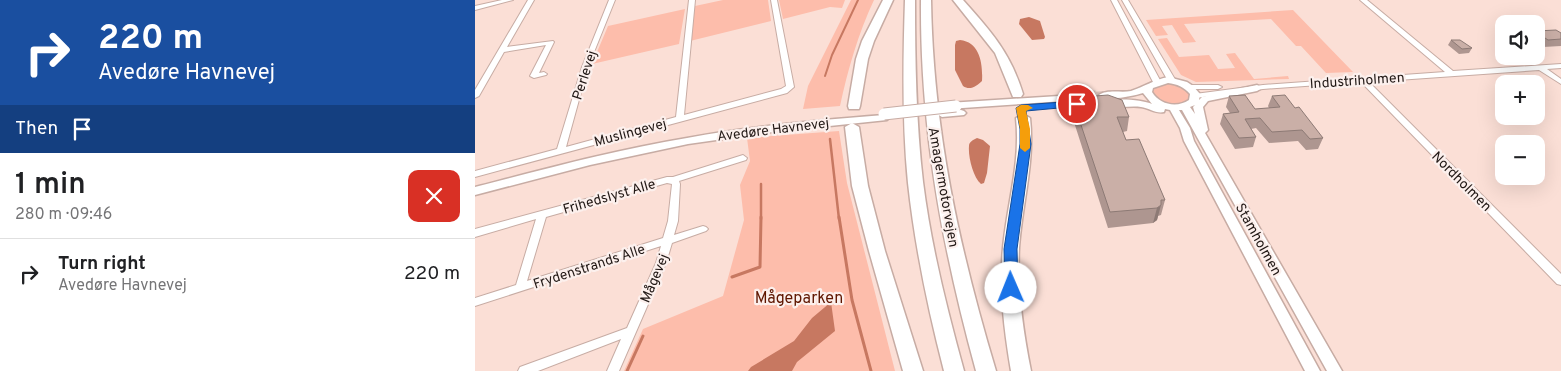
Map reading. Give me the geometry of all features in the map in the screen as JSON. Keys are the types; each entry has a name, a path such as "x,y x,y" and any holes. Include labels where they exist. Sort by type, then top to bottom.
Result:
{"highway":[{"path":"888,0 868,40 862,59 854,117 860,186 877,251 913,371"},
{"name":"Amagermotorvejen","path":"909,0 911,127 917,196 936,300 954,371"},
{"name":"Amagermotorvejen","path":"926,0 928,86 942,191 964,291 986,371"},
{"path":"958,0 1002,52 1020,86 1025,144 1011,249 1012,307 1015,340 1021,371"}],"street":[{"path":"475,8 510,0"},
{"path":"475,96 531,0"},
{"name":"Perlevej","path":"561,150 585,66 612,0"},
{"path":"680,119 692,0"},
{"name":"Muslingevej","path":"475,174 784,91 790,87 774,0"},
{"path":"1115,0 1157,82"},
{"path":"1125,0 1172,81"},
{"path":"1363,0 1452,74"},
{"path":"502,50 551,42 534,76 544,74"},
{"name":"Industriholmen","path":"1193,92 1561,66"},
{"path":"1540,67 1561,82"},
{"name":"Nordholmen","path":"1363,80 1561,281"},
{"path":"1103,99 1130,94 1148,88 1157,82 1172,81 1193,92 1192,103 1173,107 1159,104 1148,95 1148,88"},
{"path":"1205,141 1198,112 1198,107 1205,99 1260,88"},
{"name":"Avedøre Havnevej","path":"475,191 574,165 660,146 756,130 884,114 933,115 957,109 1020,102 1055,99 1076,101 1020,102"},
{"path":"1103,99 1152,100"},
{"path":"1103,99 1116,104 1143,104 1167,113 1189,141"},
{"name":"Stamholmen","path":"1185,106 1335,371"},
{"name":"Stamholmen","path":"1173,107 1185,128 1189,141 1313,371"},
{"path":"884,114 957,109"},
{"name":"Avedøre Havnevej","path":"475,184 574,158 670,138 759,123 854,117"},
{"name":"Frihedslyst Alle","path":"475,233 667,180 673,180 743,158"},
{"name":"Mågevej","path":"613,371 661,263 669,240 676,184 673,180"},
{"path":"520,287 542,215"},
{"name":"Frydenstrands Alle","path":"475,302 703,229"},
{"path":"524,371 631,331"}],"green space":[{"path":"723,0 768,0 771,21 690,41 695,6"},
{"path":"779,0 845,0 842,8 830,7 783,19"},
{"path":"851,0 874,0 854,52 840,106 803,109 808,86"},
{"path":"685,9 679,44 592,64 608,26"},
{"path":"1293,10 1353,72 1326,73 1301,46 1296,46 1271,19 1184,24 1196,42 1183,43 1172,25 1162,26 1168,35 1156,36 1146,20"},
{"path":"1167,38 1179,57 1209,55 1218,69 1235,68 1226,54 1235,53 1254,79 1288,76 1289,79 1196,82 1181,75 1158,39"},
{"path":"1166,82 1178,84 1190,93 1189,99 1179,104 1169,104 1160,100 1152,93 1153,87"},
{"name":"Mågeparken","path":"839,131 847,183 895,371 624,371 643,329 723,296 744,220 740,185 750,161 747,138"}],"shaded area":[{"path":"1029,17 1040,21 1044,39 1032,40 1019,24 1020,19"},
{"path":"956,41 967,42 976,49 981,61 982,81 971,88 963,86 955,70 955,45"},
{"path":"977,138 990,146 987,173 984,183 981,184 973,172 969,156 970,143"},
{"path":"831,302 835,331 797,362 792,371 748,371 751,367 794,341 812,318"}],"building":[{"path":"1556,30 1561,33 1561,39 1548,40 1545,38 1545,31"},
{"path":"1451,40 1460,40 1472,48 1462,49"},
{"path":"1108,95 1122,100 1129,117 1117,117 1126,140 1139,139 1165,200 1161,200 1161,205 1157,208 1110,212 1074,104 1085,103 1083,97"},
{"path":"1245,95 1255,109 1280,107 1272,96 1285,95 1295,108 1299,107 1323,138 1310,139 1302,130 1272,132 1260,118 1245,119 1256,137 1239,138 1223,114 1239,112 1229,96"}],"waterway":[{"path":"825,76 832,55 858,0"},
{"path":"830,139 839,219"},
{"path":"761,184 761,217"},
{"path":"732,277 760,267 761,217"},
{"path":"839,217 852,300 871,371"},
{"path":"627,371 643,336"}],"tunnel":[{"path":"1084,97 1104,95"},
{"path":"1075,98 1096,96"}],"slow traffic":[{"path":"1025,148 1025,129 1021,108 1028,108"}],"route":[{"path":"1011,288 1011,249 1025,144 1025,129 1021,108 1077,104"}]}
